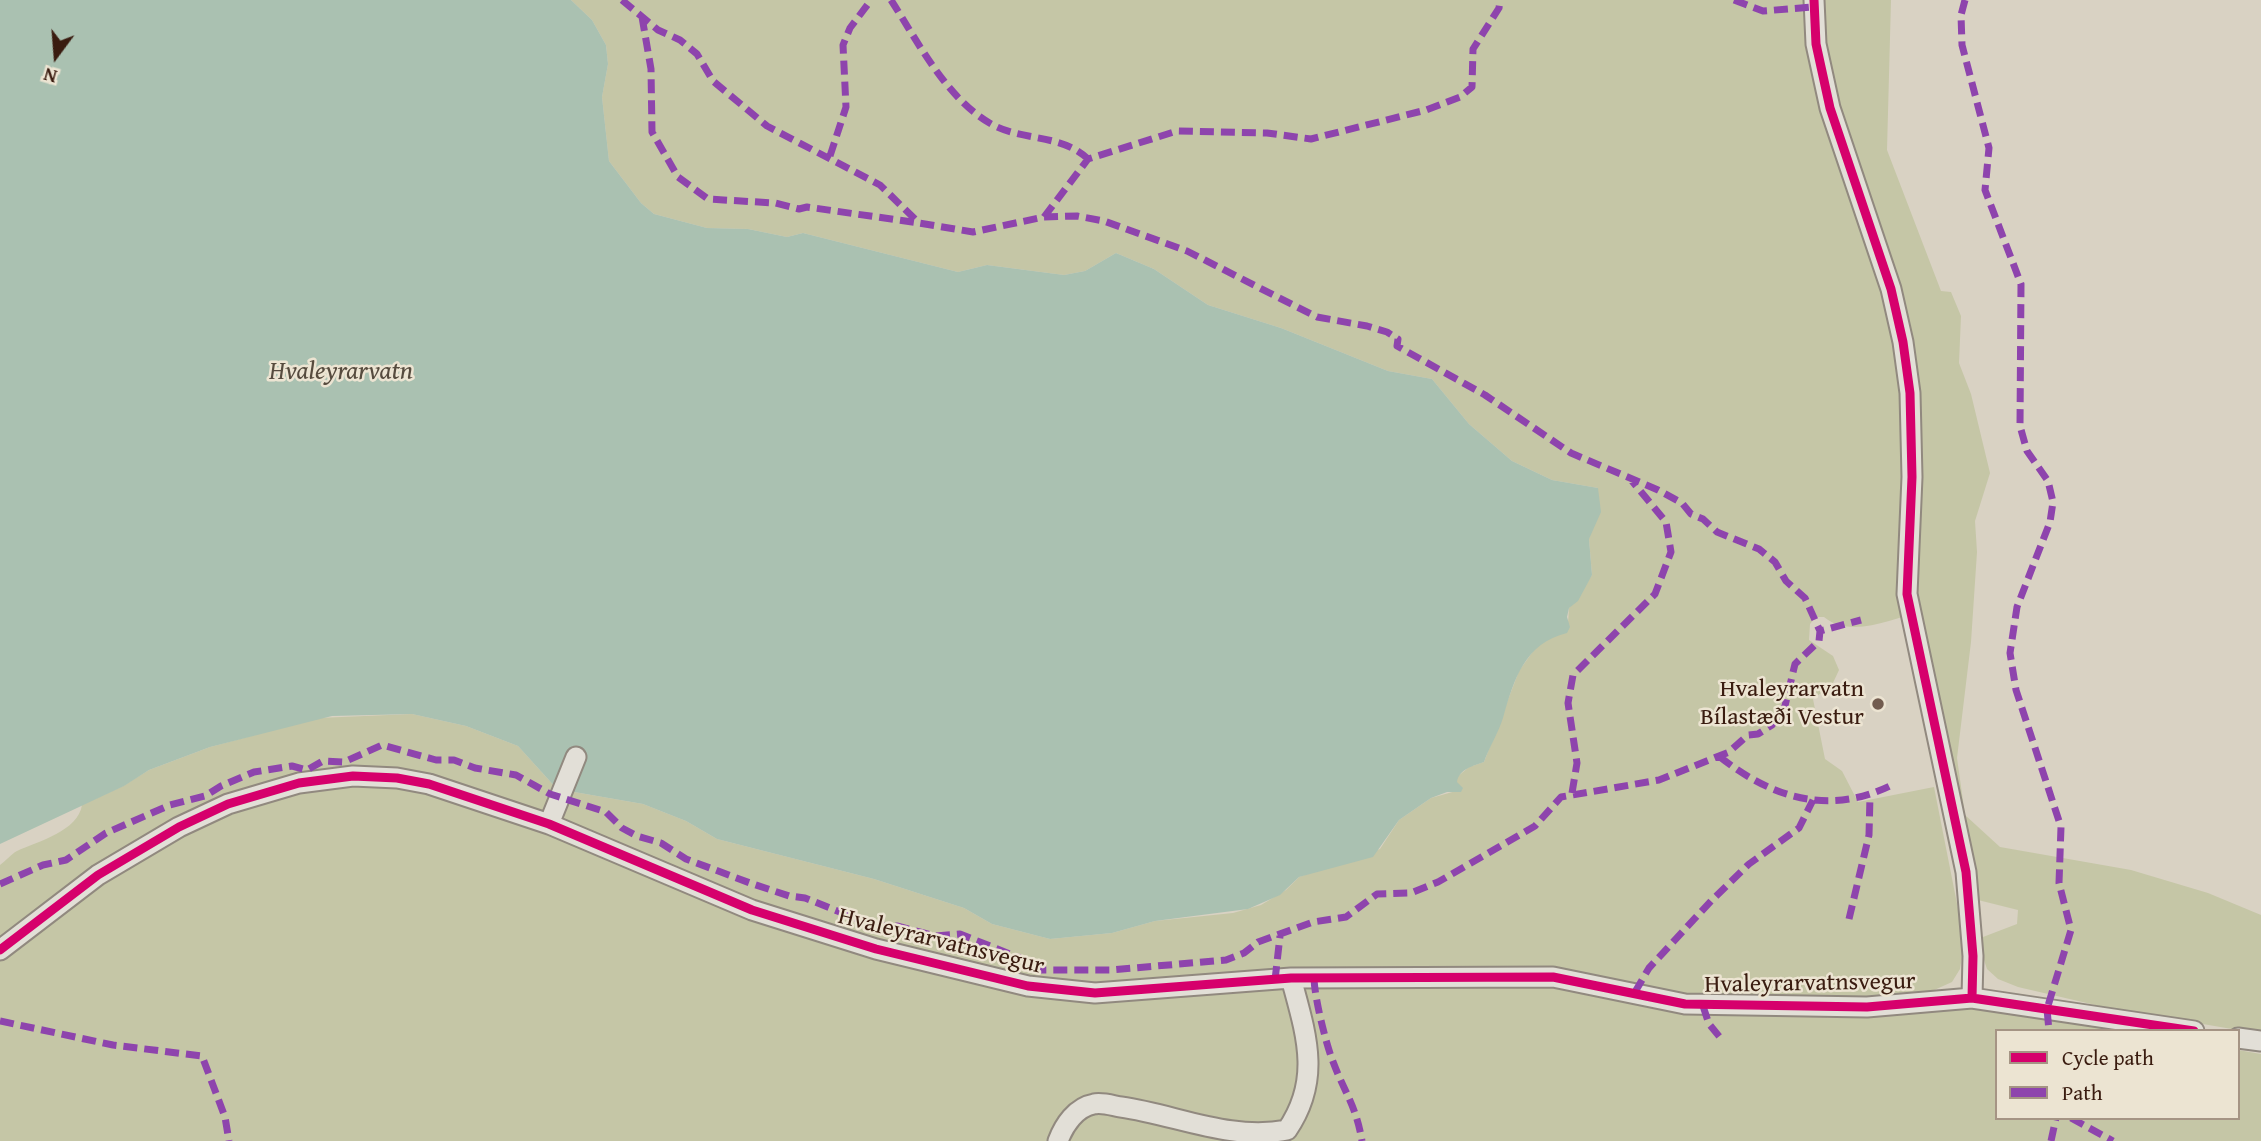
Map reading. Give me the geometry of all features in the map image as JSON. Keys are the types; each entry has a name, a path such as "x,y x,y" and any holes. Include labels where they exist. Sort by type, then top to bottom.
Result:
{"street":[{"path":"1814,0 1816,44 1830,108 1891,289 1903,342 1910,405 1907,594 1966,873 1973,956 1972,998"},
{"path":"549,824 576,757"},
{"name":"Hvaleyrarvatnsvegur","path":"0,950 98,875 179,827 228,804 299,783 354,776 397,778 442,788 549,824 752,910 876,949 1028,986 1095,993 1291,978 1553,977 1703,1006 1867,1007 1972,998 2180,1029"},
{"path":"1058,1141 1071,1116 1094,1104 1134,1109 1217,1131 1267,1135 1287,1130 1300,1112 1308,1083 1307,1037 1291,978"},
{"path":"2240,1038 2261,1041"}],"shaded area":[{"path":"571,0 1891,0 1887,150 1941,291 1951,292 1961,316 1959,363 1971,394 1990,473 1975,521 1977,552 1971,642 1957,758 1965,815 2000,847 2131,870 2208,893 2261,915 2261,1034 2104,1007 2018,987 1998,979 1987,969 1982,954 1983,937 2017,924 2018,910 1978,900 1970,842 1951,771 1921,611 1859,627 1816,617 1810,624 1809,640 1833,656 1839,670 1832,685 1813,699 1825,759 1842,771 1858,802 1934,787 1961,924 1963,950 1960,969 1952,982 1932,991 1828,1002 1827,1018 1950,1005 2016,1010 2123,1029 1995,1029 1995,1120 2240,1120 2240,1050 2261,1054 2261,1141 0,1141 0,865 17,851 65,828 79,814 82,805 123,786 149,770 210,747 318,718 412,714 466,726 518,746 557,789 643,804 686,821 717,839 874,879 964,908 992,924 1050,939 1112,933 1155,921 1233,913 1261,905 1286,890 1299,877 1380,849 1399,820 1431,798 1456,791 1457,777 1469,767 1484,762 1519,671 1536,647 1568,623 1569,608 1592,575 1589,539 1598,488 1552,480 1512,461 1469,424 1432,379 1388,371 1281,328 1208,305 1154,269 1116,253 1085,271 1064,275 987,265 958,272 803,233 787,237 748,229 707,228 654,214 641,203 609,161 602,97 608,64 606,45 592,20"}],"water":[{"name":"Hvaleyrarvatn","path":"0,0 571,0 592,20 606,45 608,64 602,97 609,161 641,203 654,214 707,228 748,229 787,237 803,233 958,272 987,265 1064,275 1085,271 1116,253 1154,269 1208,305 1281,328 1388,371 1432,379 1469,424 1512,461 1552,480 1598,488 1601,512 1589,539 1592,575 1578,601 1569,608 1567,617 1570,627 1567,633 1541,645 1523,665 1484,762 1467,769 1458,778 1457,782 1463,788 1461,792 1447,792 1431,798 1399,820 1373,857 1299,877 1280,895 1248,909 1155,921 1112,933 1050,939 992,924 964,908 874,879 717,839 686,821 643,804 557,789 518,746 466,726 412,714 332,716 210,747 149,770 124,786 0,844"}],"marked path":[{"path":"622,0 658,30 680,40 697,54 713,81 767,126 880,185 919,223 973,232 1044,217 1077,216 1104,221 1187,251 1317,317 1387,332 1398,339 1397,346 1485,395 1571,453 1658,490 1682,503 1691,514 1703,519 1717,532 1759,549 1775,562 1786,581 1805,598 1820,631"},
{"path":"830,156 846,107 843,45 850,28 871,0"},
{"path":"891,0 935,69 961,101 977,114 1005,130 1066,145 1088,159"},
{"path":"1044,217 1088,159 1177,131 1267,133 1311,139 1426,110 1460,97 1472,87 1473,49 1499,8 1500,0"},
{"path":"1734,0 1763,11 1813,7"},
{"path":"1965,0 1961,15 1962,45 1989,148 1985,190 2021,284 2020,426 2027,451 2048,481 2053,502 2050,522 2017,607 2010,653 2016,690 2061,827 2059,883 2071,930 2047,1009 2049,1029"},
{"path":"642,17 651,69 652,132 678,177 708,199 775,203 799,209 807,207 919,223"},
{"path":"1572,793 1577,763 1568,703 1573,675 1655,594 1671,552 1666,522 1632,481"},
{"path":"0,884 43,865 66,860 106,833 170,805 205,796 254,772 292,766 307,770 323,761 344,762 382,745 436,760 454,760 475,768 516,775 550,794 606,812 622,828 661,843 686,859 789,896 805,898 875,926 897,926 935,936 960,934 1020,958 1036,970 1110,970 1226,960 1244,953 1258,942 1313,922 1346,917 1377,894 1411,893 1438,882 1535,826 1561,797 1659,780 1729,752 1748,735 1758,734 1772,725 1784,710 1795,664 1819,641 1820,631 1861,620"},
{"path":"1720,757 1760,783 1802,798 1824,801 1846,799 1892,785"},
{"path":"1849,919 1869,835 1870,796"},
{"path":"1635,992 1649,968 1711,901 1749,864 1799,828 1813,800"},
{"path":"1275,980 1280,936"},
{"path":"1314,979 1326,1041 1353,1108 1362,1141"},
{"path":"1703,1006 1709,1024 1723,1041"},
{"path":"0,1021 113,1045 202,1056 225,1117 229,1141"},
{"path":"2051,1141 2056,1120"},
{"path":"2075,1120 2113,1141"}],"cycle path":[{"path":"1814,0 1816,44 1830,108 1891,289 1903,342 1910,393 1912,477 1907,594 1966,872 1973,956 1972,998"},
{"path":"0,950 98,875 179,827 228,804 299,783 353,776 397,778 429,784 549,824 752,910 876,949 1028,986 1095,993 1291,978 1553,977 1685,1004 1867,1007 1972,998 2181,1029"}],"place":[{"name":"Hvaleyrarvatn Bílastæði Vestur","path":"1878,704"}]}
